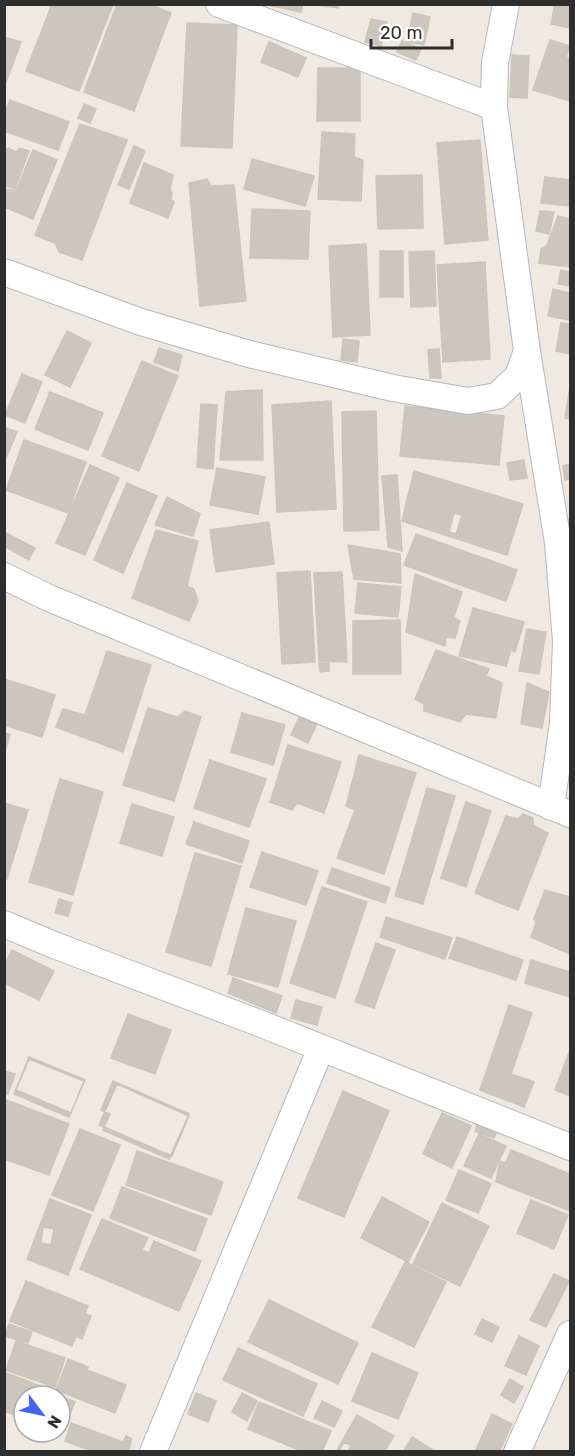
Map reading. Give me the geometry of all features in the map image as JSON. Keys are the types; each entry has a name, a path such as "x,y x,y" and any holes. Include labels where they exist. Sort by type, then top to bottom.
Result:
{"street":[{"path":"219,4 494,107"},
{"path":"4,576 49,598 561,811 566,641 558,543 527,351 494,107 495,63 506,4"},
{"path":"4,272 141,322 249,354 393,388 468,400 497,396 518,376 527,351"},
{"path":"4,924 570,1147"},
{"path":"153,1452 321,1048"},
{"path":"517,1452 570,1335"}],"building":[{"path":"52,4 113,4 79,91 26,71"},
{"path":"117,4 148,4 171,13 134,111 84,92"},
{"path":"263,4 303,4 301,12"},
{"path":"309,4 338,4 338,8"},
{"path":"555,4 570,4 570,28 551,24"},
{"path":"413,13 430,17 424,45 407,42"},
{"path":"371,19 387,22 381,46 365,42"},
{"path":"187,23 237,25 232,148 181,146"},
{"path":"4,37 21,42 5,85 4,85"},
{"path":"550,40 570,46 566,57 570,59 570,101 533,90"},
{"path":"402,41 421,49 416,60 397,52"},
{"path":"269,42 306,58 298,77 261,62"},
{"path":"512,55 529,56 527,98 510,97"},
{"path":"318,68 360,68 360,121 317,121"},
{"path":"10,100 69,122 58,150 4,131 4,114"},
{"path":"84,104 96,109 90,123 78,118"},
{"path":"80,124 127,140 82,260 59,252 55,243 35,235"},
{"path":"322,132 355,134 354,157 363,160 361,201 318,199"},
{"path":"480,140 488,240 445,244 437,143"},
{"path":"134,146 145,151 129,189 118,185"},
{"path":"8,148 16,152 19,148 29,151 15,189 4,185 4,153"},
{"path":"33,150 57,160 33,219 4,207 4,189 16,191"},
{"path":"252,159 314,176 305,206 244,189"},
{"path":"144,163 173,175 170,190 171,199 174,202 168,218 130,203"},
{"path":"422,175 423,228 378,229 376,176"},
{"path":"545,177 570,180 570,206 541,203"},
{"path":"207,179 211,186 234,185 246,301 200,306 189,183"},
{"path":"252,209 310,211 308,259 250,258"},
{"path":"540,211 554,212 549,234 536,231"},
{"path":"558,216 570,219 570,267 539,263 541,249 547,245"},
{"path":"366,244 370,335 333,337 329,246"},
{"path":"380,251 403,251 403,297 380,297"},
{"path":"434,251 436,306 411,307 409,252"},
{"path":"485,262 490,359 443,362 437,265"},
{"path":"561,270 570,272 570,286 558,284"},
{"path":"553,289 570,293 570,320 548,316"},
{"path":"561,323 570,324 570,354 556,351"},
{"path":"67,331 91,343 70,387 45,375"},
{"path":"343,339 359,341 357,362 341,360"},
{"path":"159,348 182,355 178,371 154,362"},
{"path":"439,349 441,378 430,378 428,350"},
{"path":"142,361 178,376 139,471 102,456"},
{"path":"22,374 42,382 25,423 5,415"},
{"path":"570,387 570,419 565,418"},
{"path":"262,390 263,460 220,460 226,392"},
{"path":"50,392 103,413 88,450 35,429"},
{"path":"331,401 336,509 277,512 272,405"},
{"path":"201,404 217,405 213,469 197,467"},
{"path":"405,406 504,416 499,465 400,456"},
{"path":"376,411 379,530 344,531 342,412"},
{"path":"4,427 17,432 6,458 4,458"},
{"path":"24,440 86,462 68,513 6,490"},
{"path":"524,460 527,478 510,480 507,463"},
{"path":"570,464 570,479 565,480 563,466"},
{"path":"90,465 119,478 85,555 56,543"},
{"path":"217,468 265,477 258,514 210,505"},
{"path":"414,471 523,504 507,555 402,521","holes":["454,513 462,515 456,534 449,532"]},
{"path":"397,475 402,551 388,547 382,476"},
{"path":"127,483 157,496 123,573 94,560"},
{"path":"167,497 200,514 193,536 155,525"},
{"path":"570,519 570,543 567,520"},
{"path":"269,522 274,564 216,572 210,530"},
{"path":"156,530 198,541 187,586 194,589 198,601 189,621 132,598"},
{"path":"4,532 35,548 29,560 4,546"},
{"path":"416,534 517,570 506,601 404,565"},
{"path":"348,545 400,554 401,583 354,579"},
{"path":"310,571 315,662 282,664 277,573"},
{"path":"342,572 347,662 319,661 314,573"},
{"path":"415,574 462,592 454,617 460,621 455,638 446,637 445,646 406,632"},
{"path":"358,583 401,587 398,617 355,613"},
{"path":"473,608 524,622 515,652 511,650 506,666 459,656"},
{"path":"400,620 401,674 353,674 353,621"},
{"path":"527,629 546,632 539,674 519,671"},
{"path":"436,650 489,669 486,676 502,683 496,718 466,714 460,722 424,711 424,704 415,699"},
{"path":"107,651 151,665 123,752 56,727 63,709 85,715"},
{"path":"319,663 329,663 329,671 320,672"},
{"path":"4,679 55,695 42,737 4,725"},
{"path":"527,683 549,692 542,728 521,724"},
{"path":"148,708 177,717 185,711 201,717 174,801 123,785"},
{"path":"242,713 285,725 273,765 231,752"},
{"path":"301,713 318,721 308,743 291,735"},
{"path":"4,733 10,734 6,749 4,749"},
{"path":"288,745 341,762 324,813 297,803 292,810 270,802"},
{"path":"359,755 416,773 384,874 337,858 355,810 346,806"},
{"path":"210,760 266,779 249,827 194,808"},
{"path":"60,779 103,792 73,895 29,882"},
{"path":"427,788 455,796 423,904 395,896"},
{"path":"466,802 491,811 466,887 441,878"},
{"path":"4,803 28,810 7,879 4,878"},
{"path":"132,804 174,817 162,856 120,843"},
{"path":"523,814 533,818 533,825 548,833 518,910 475,893 506,816 518,819"},
{"path":"194,822 249,841 242,863 186,844"},
{"path":"262,852 318,871 306,905 250,887"},
{"path":"195,853 241,866 211,966 166,952"},
{"path":"332,868 390,888 385,903 327,883"},
{"path":"322,887 367,902 335,998 290,983"},
{"path":"545,890 570,897 570,954 531,937 536,923 534,919"},
{"path":"59,899 72,903 68,916 55,913"},
{"path":"246,908 296,921 278,987 228,974"},
{"path":"386,917 452,938 445,959 380,937"},
{"path":"457,937 523,960 516,980 449,958"},
{"path":"376,943 395,950 374,1008 355,1002"},
{"path":"12,950 54,971 39,1000 4,983 4,966"},
{"path":"531,960 570,972 570,997 525,983"},
{"path":"233,978 282,996 276,1013 228,993"},
{"path":"296,1000 322,1007 317,1025 291,1018"},
{"path":"509,1005 532,1013 511,1074 534,1082 524,1107 480,1090"},
{"path":"128,1014 171,1030 155,1074 111,1058"},
{"path":"570,1050 570,1096 555,1090"},
{"path":"29,1057 85,1080 69,1117 14,1094"},
{"path":"29,1059 84,1081 71,1113 16,1090"},
{"path":"4,1071 15,1074 8,1094 4,1093"},
{"path":"113,1081 189,1114 169,1159 103,1130 110,1114 101,1110"},
{"path":"117,1084 189,1116 172,1156 99,1125"},
{"path":"343,1091 389,1111 344,1217 298,1198"},
{"path":"4,1099 69,1124 49,1175 4,1159"},
{"path":"442,1113 471,1126 452,1168 423,1154"},
{"path":"477,1124 497,1131 494,1138 475,1131"},
{"path":"80,1129 120,1145 93,1211 52,1195"},
{"path":"479,1134 506,1146 491,1178 464,1166"},
{"path":"511,1150 570,1174 570,1211 496,1182 500,1161 506,1163"},
{"path":"137,1151 223,1182 211,1215 126,1185"},
{"path":"459,1170 491,1184 478,1213 446,1200"},
{"path":"122,1187 207,1219 195,1251 110,1218"},
{"path":"382,1197 429,1222 408,1262 361,1238"},
{"path":"50,1199 91,1215 68,1275 27,1259","holes":["43,1227 54,1229 51,1245 41,1243"]},
{"path":"531,1200 568,1215 554,1249 517,1233"},
{"path":"442,1203 489,1226 460,1286 413,1264"},
{"path":"102,1219 148,1238 142,1250 149,1253 154,1241 201,1261 179,1311 80,1269"},
{"path":"405,1262 446,1282 414,1347 372,1327"},
{"path":"554,1274 569,1281 546,1327 530,1320"},
{"path":"26,1281 88,1306 85,1314 91,1316 82,1339 76,1336 72,1346 10,1321"},
{"path":"269,1300 358,1343 338,1384 248,1342"},
{"path":"482,1319 499,1327 492,1342 475,1334"},
{"path":"9,1324 32,1332 28,1343 5,1336"},
{"path":"519,1336 539,1346 526,1375 505,1366"},
{"path":"16,1341 65,1358 56,1384 46,1384 6,1370"},
{"path":"238,1348 317,1384 303,1416 223,1380"},
{"path":"372,1353 418,1373 398,1419 352,1401"},
{"path":"68,1359 88,1367 87,1370 126,1385 115,1413 72,1396 72,1384 58,1384"},
{"path":"4,1372 35,1384 12,1384 12,1414 4,1411"},
{"path":"510,1379 523,1387 514,1403 501,1395"},
{"path":"196,1393 216,1401 208,1422 188,1414"},
{"path":"242,1393 257,1401 247,1421 232,1412"},
{"path":"322,1401 342,1411 334,1427 314,1418"},
{"path":"259,1402 331,1431 322,1452 304,1452 248,1429"},
{"path":"492,1414 512,1424 499,1452 475,1452"},
{"path":"357,1415 394,1436 384,1452 348,1452 351,1445 344,1442 339,1452 336,1452"},
{"path":"72,1423 123,1442 126,1436 132,1439 128,1452 94,1452 72,1444"},
{"path":"412,1437 436,1452 403,1452"}]}
